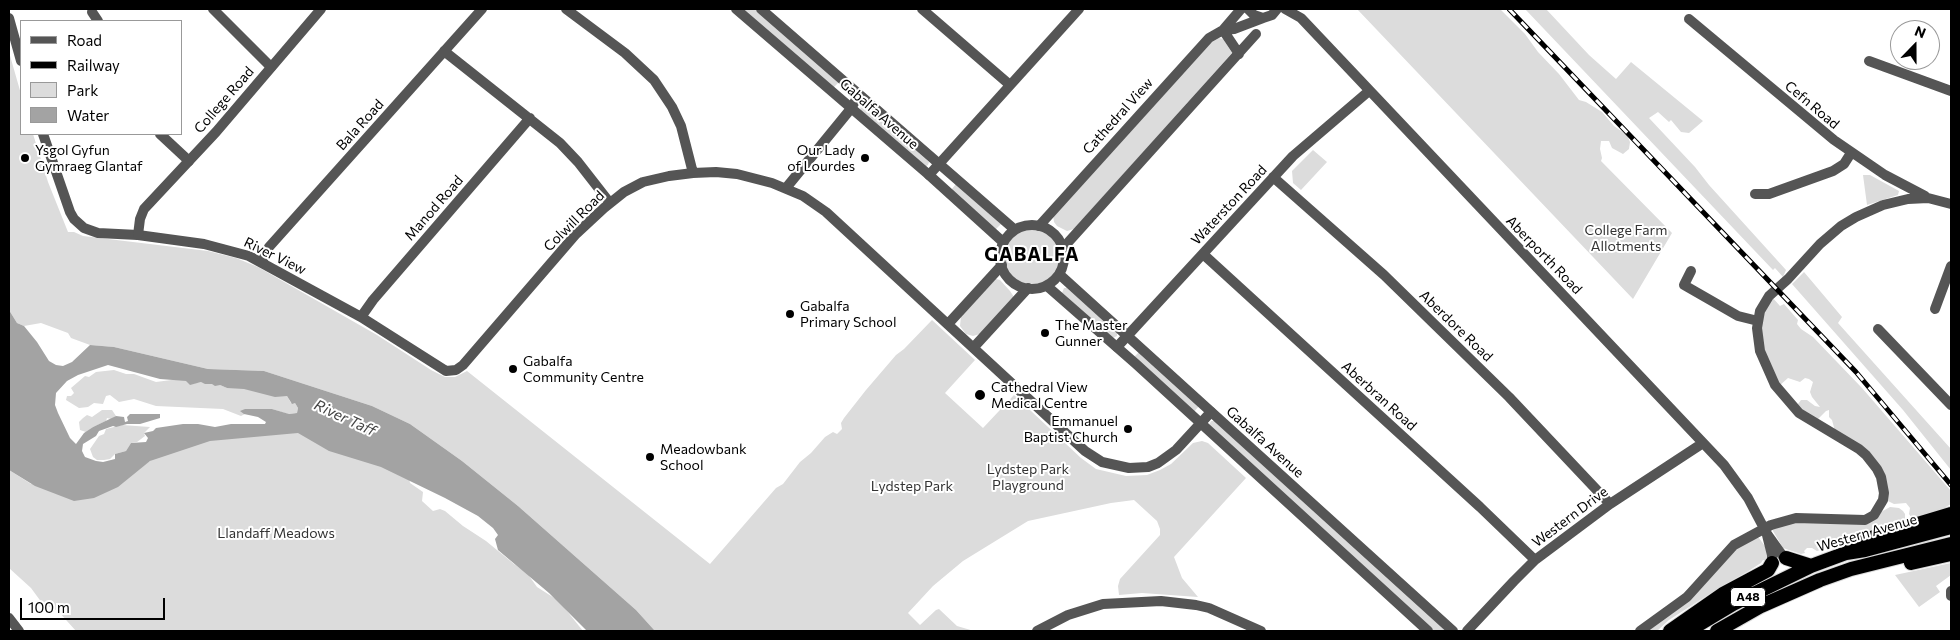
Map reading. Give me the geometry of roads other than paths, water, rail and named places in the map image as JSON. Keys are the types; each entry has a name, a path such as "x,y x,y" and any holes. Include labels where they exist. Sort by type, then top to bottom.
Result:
{"highway":[{"path":"1846,553 1861,541 1951,514"},
{"name":"Western Avenue","path":"1688,631 1733,604 1811,566 1846,553 1951,527"},
{"name":"A48","path":"1717,631 1761,606 1820,580 1874,563 1951,544"},
{"path":"1820,580 1840,581 1951,554"},
{"path":"1786,558 1811,566"},
{"path":"1670,631 1723,594 1768,570 1772,563"}],"street":[{"path":"213,9 271,67"},
{"name":"College Road","path":"138,235 140,219 144,209 189,161 321,9"},
{"name":"Bala Road","path":"262,262 269,247 482,9"},
{"path":"566,9 625,53 654,80 672,107 681,126 693,173"},
{"name":"Gabalfa Avenue","path":"736,9 1003,242"},
{"name":"Gabalfa Avenue","path":"761,9 1014,229"},
{"path":"928,175 1079,9"},
{"name":"Cathedral View","path":"1039,226 1204,42 1223,30 1241,9"},
{"path":"1248,9 1254,15 1263,18"},
{"name":"Cathedral View","path":"1223,30 1234,29 1272,15 1277,9"},
{"name":"Aberporth Road","path":"1285,9 1301,18 1704,443 1734,478 1768,529 1782,555 1786,558"},
{"path":"926,10 1010,85"},
{"path":"92,12 97,20"},
{"path":"9,18 20,57"},
{"name":"Cefn Road","path":"1689,19 1851,153 1885,175 1928,198"},
{"path":"1223,30 1238,54"},
{"path":"1063,248 1256,34"},
{"path":"444,51 560,143 578,162 610,203"},
{"path":"1869,61 1951,91"},
{"name":"Waterston Road","path":"1117,347 1293,156 1369,91"},
{"path":"786,188 859,96"},
{"name":"Manod Road","path":"361,317 373,300 530,118"},
{"name":"River View","path":"43,135 74,219 84,228 91,232 138,235 221,248 249,256 361,317 446,371"},
{"path":"161,135 189,161"},
{"path":"1755,194 1769,194 1833,171 1844,164 1851,153"},
{"name":"Colwill Road","path":"446,371 456,370 463,365 576,234 610,203 632,187 643,182 693,173 737,174 786,188 818,206 840,223 1085,451 1108,465 1139,468 1158,463 1176,450 1211,412"},
{"name":"Aberdore Road","path":"1273,177 1384,275 1509,397 1610,504"},
{"path":"1640,631 1687,597 1734,545 1796,518 1866,520 1874,515 1883,500 1884,494 1881,477 1866,455 1799,413 1775,385 1760,351 1758,321 1760,311 1769,296 1788,279 1820,244 1841,226 1856,217 1883,205 1908,198 1928,198 1951,204"},
{"path":"1030,225 1047,229 1054,234 1063,248 1064,261 1059,274 1047,286 1028,288 1013,282 1008,277 1002,265 1001,253 1003,242 1014,229 1030,225"},
{"name":"Aberbran Road","path":"1203,254 1480,507 1535,560"},
{"path":"948,324 1002,265"},
{"path":"1935,309 1951,266"},
{"path":"1691,271 1684,285 1738,316 1758,321"},
{"name":"Gabalfa Avenue","path":"1059,274 1453,631"},
{"path":"1047,286 1117,347 1428,631"},
{"path":"974,347 1028,288"},
{"path":"1878,329 1951,405"},
{"name":"Western Drive","path":"1467,631 1535,560 1610,504 1704,443"},
{"name":"Aberporth Road","path":"1768,529 1772,563"},
{"path":"1951,591 1951,596"},
{"path":"1037,631 1068,615 1103,604 1161,601 1196,604 1261,631"},
{"path":"9,618 19,631"}],"water":[{"name":"River Taff","path":"9,310 17,323 24,326 37,342 49,361 56,365 63,366 72,362 90,345 114,347 208,369 264,371 372,406 410,424 462,461 518,506 636,610 655,631 587,631 549,593 498,550 495,539 498,535 493,528 478,516 381,467 329,451 298,433 210,441 150,461 118,487 94,498 74,501 35,486 9,470","holes":["108,365 160,379 186,381 190,385 201,382 227,388 244,389 275,397 287,396 292,404 295,403 298,408 297,413 289,414 272,409 245,409 240,411 244,414 258,417 266,422 265,424 231,424 215,427 183,424 156,428 153,431 144,433 148,438 146,442 131,443 126,451 115,454 115,459 103,462 85,457 82,451 83,444 96,436 99,431 113,426 140,424 160,418 160,414 130,414 127,417 128,421 125,422 124,417 116,416 84,433 76,444 70,438 55,405 56,393 67,381 78,375"]}],"railway":[{"path":"1509,9 1856,372 1951,485"}],"place":[{"name":"Ysgol Gyfun Gymraeg Glantaf","path":"25,158"},
{"name":"Our Lady of Lourdes","path":"865,158"},
{"name":"Gabalfa Primary School","path":"790,314"},
{"name":"The Master Gunner","path":"1045,333"},
{"name":"Gabalfa Community Centre","path":"513,369"},
{"name":"Cathedral View Medical Centre","path":"980,395"},
{"name":"Emmanuel Baptist Church","path":"1128,429"},
{"name":"Meadowbank School","path":"650,457"}],"district":[{"name":"GABALFA","path":"1032,255"}],"park label":[{"name":"College Farm Allotments","path":"1626,238"},
{"name":"Lydstep Park Playground","path":"1028,478"},
{"name":"Lydstep Park","path":"912,486"},
{"name":"Llandaff Meadows","path":"276,533"}]}
